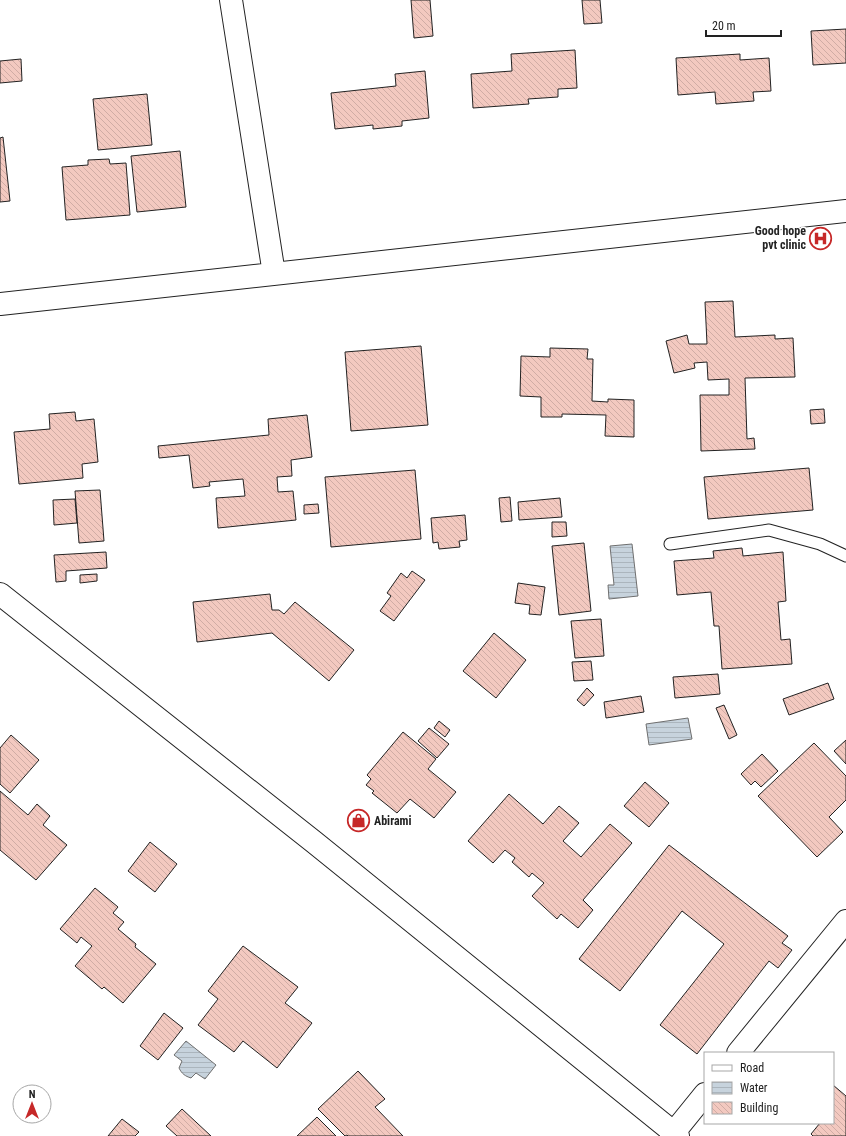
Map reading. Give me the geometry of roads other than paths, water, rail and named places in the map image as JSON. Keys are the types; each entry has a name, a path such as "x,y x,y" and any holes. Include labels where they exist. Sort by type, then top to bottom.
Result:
{"street":[{"path":"231,0 274,274"},
{"path":"0,304 846,211"},
{"path":"0,594 314,842 674,1135 704,1095"},
{"path":"739,1052 846,921"}],"lane":[{"path":"670,544 769,530 820,544 846,556"}],"water":[{"path":"632,544 638,596 609,599 608,585 614,585 610,546"},
{"path":"688,718 692,739 649,745 646,724"},
{"path":"186,1041 216,1065 205,1079 196,1073 191,1078 185,1076 179,1068 182,1061 174,1055"}],"place":[{"name":"Good hope pvt clinic","path":"821,238"},
{"name":"Abirami","path":"359,821"}]}
